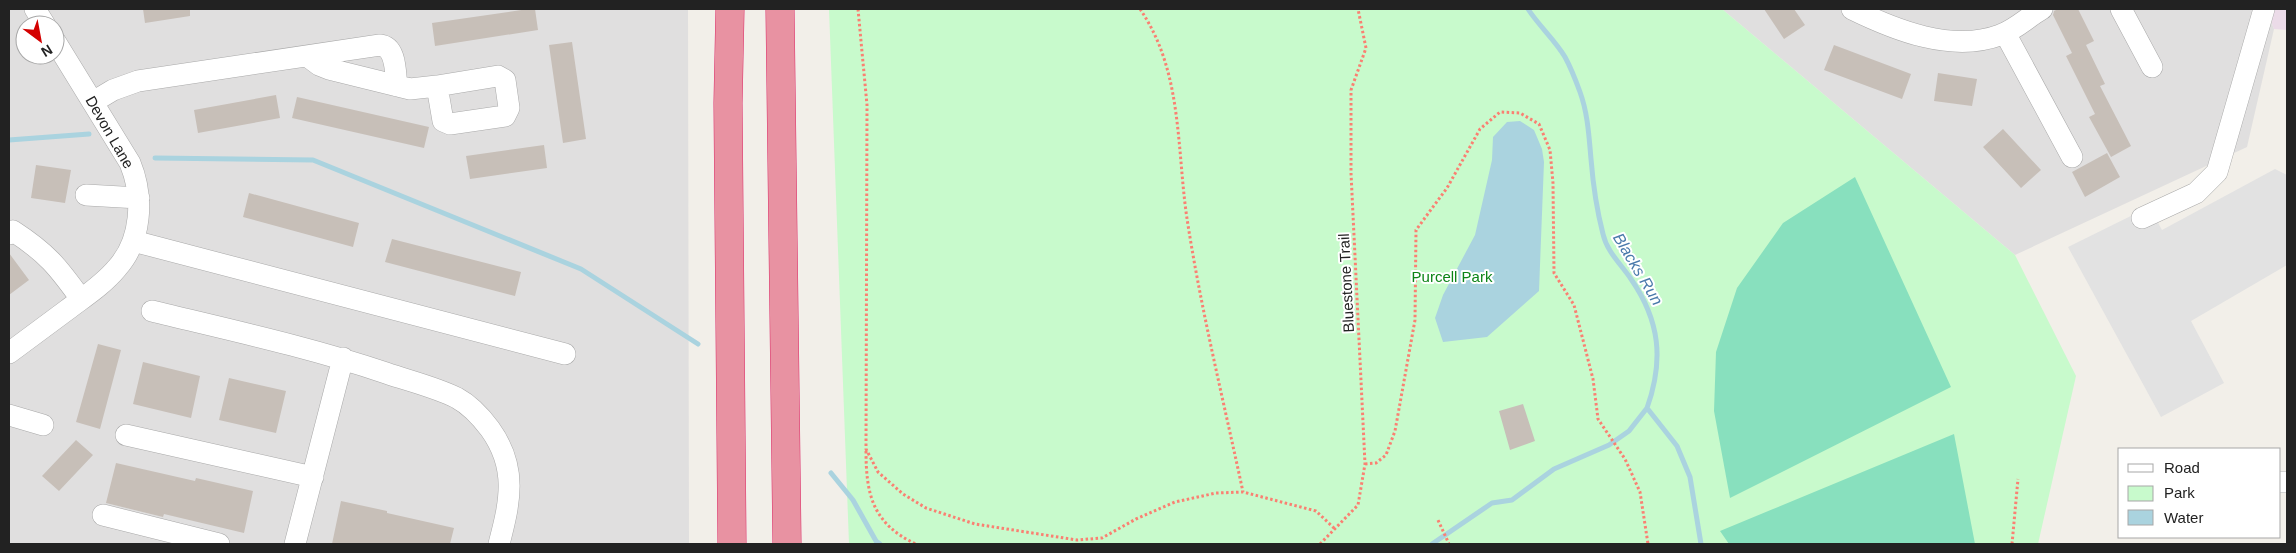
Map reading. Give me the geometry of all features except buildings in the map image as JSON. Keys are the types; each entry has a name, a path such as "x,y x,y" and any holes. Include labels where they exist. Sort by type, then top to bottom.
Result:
{"highway":[{"path":"730,9 728,112 732,544"},
{"path":"780,9 787,544"}],"street":[{"path":"1852,9 1902,30 1934,38 1981,40 2006,33 2042,9"},
{"path":"2121,9 2152,68"},
{"path":"2142,218 2196,193 2217,172 2264,9"},
{"path":"2006,33 2072,157"},
{"path":"93,102 113,90 134,82 383,45 391,51 397,86"},
{"path":"307,56 319,65 329,69 397,86 416,90 437,86"},
{"name":"Devon Lane","path":"9,353 81,299 118,267 133,240 137,226 139,198 135,176 130,163 65,57"},
{"path":"86,195 139,198"},
{"path":"10,231 48,256 81,299"},
{"path":"133,240 565,354"},
{"path":"152,311 343,358 457,398 478,414 494,436 504,456 510,485 509,506 499,544"},
{"path":"295,544 343,358"},
{"path":"9,414 43,425"},
{"path":"126,435 313,477"},
{"path":"103,515 154,536 218,544"}],"path":[{"path":"858,9 867,105 866,449 869,493 877,511 890,529 916,544"},
{"path":"1140,9 1155,37 1174,94 1187,222 1204,315 1243,492"},
{"name":"Bluestone Trail","path":"1320,544 1358,505 1365,464 1352,172 1351,90 1366,48 1358,9"},
{"path":"1365,464 1376,463 1386,455 1395,431 1415,320 1416,230 1447,188 1480,129 1500,112 1520,112 1539,124 1550,150 1553,183 1554,273 1574,305 1593,379 1598,419 1604,431 1624,459 1640,492 1648,544"},
{"path":"866,449 878,472 903,494 926,508 975,524 1077,540 1102,538 1136,519 1174,502 1216,493 1243,492 1316,512 1334,530"},
{"path":"2012,544 2018,479"},
{"path":"1438,520 1449,544"}],"shaded area":[{"path":"9,9 688,9 689,544 9,544"},
{"path":"1722,9 2266,9 2274,29 2247,147 2015,255"},
{"path":"2266,9 2287,9 2287,30 2274,29"},
{"path":"2275,169 2287,175 2287,265 2191,321 2224,383 2161,417 2068,247 2149,207 2162,230"}],"green space":[{"name":"Purcell Park","path":"829,9 1722,9 2015,255 2076,376 2038,544 849,544"},
{"path":"1855,177 1951,387 1730,498 1714,411 1716,352 1737,288 1783,223"},
{"path":"1954,434 1975,544 1729,544 1720,531"}],"water":[{"path":"1520,121 1534,130 1542,149 1544,162 1539,291 1487,337 1443,342 1435,318 1443,295 1475,235 1492,160 1493,137 1507,122"}],"waterway":[{"name":"Blacks Run","path":"1528,9 1565,57 1583,100 1588,126 1595,197 1605,240 1611,252 1641,295 1653,326 1656,341 1656,373 1647,408 1677,446 1690,477 1701,544"},
{"path":"9,140 89,134"},
{"path":"155,158 313,160 581,269 698,344"},
{"path":"1432,544 1492,503 1512,500 1554,469 1609,445 1629,431 1647,408"},
{"path":"831,473 853,500 876,541 880,544"}]}
